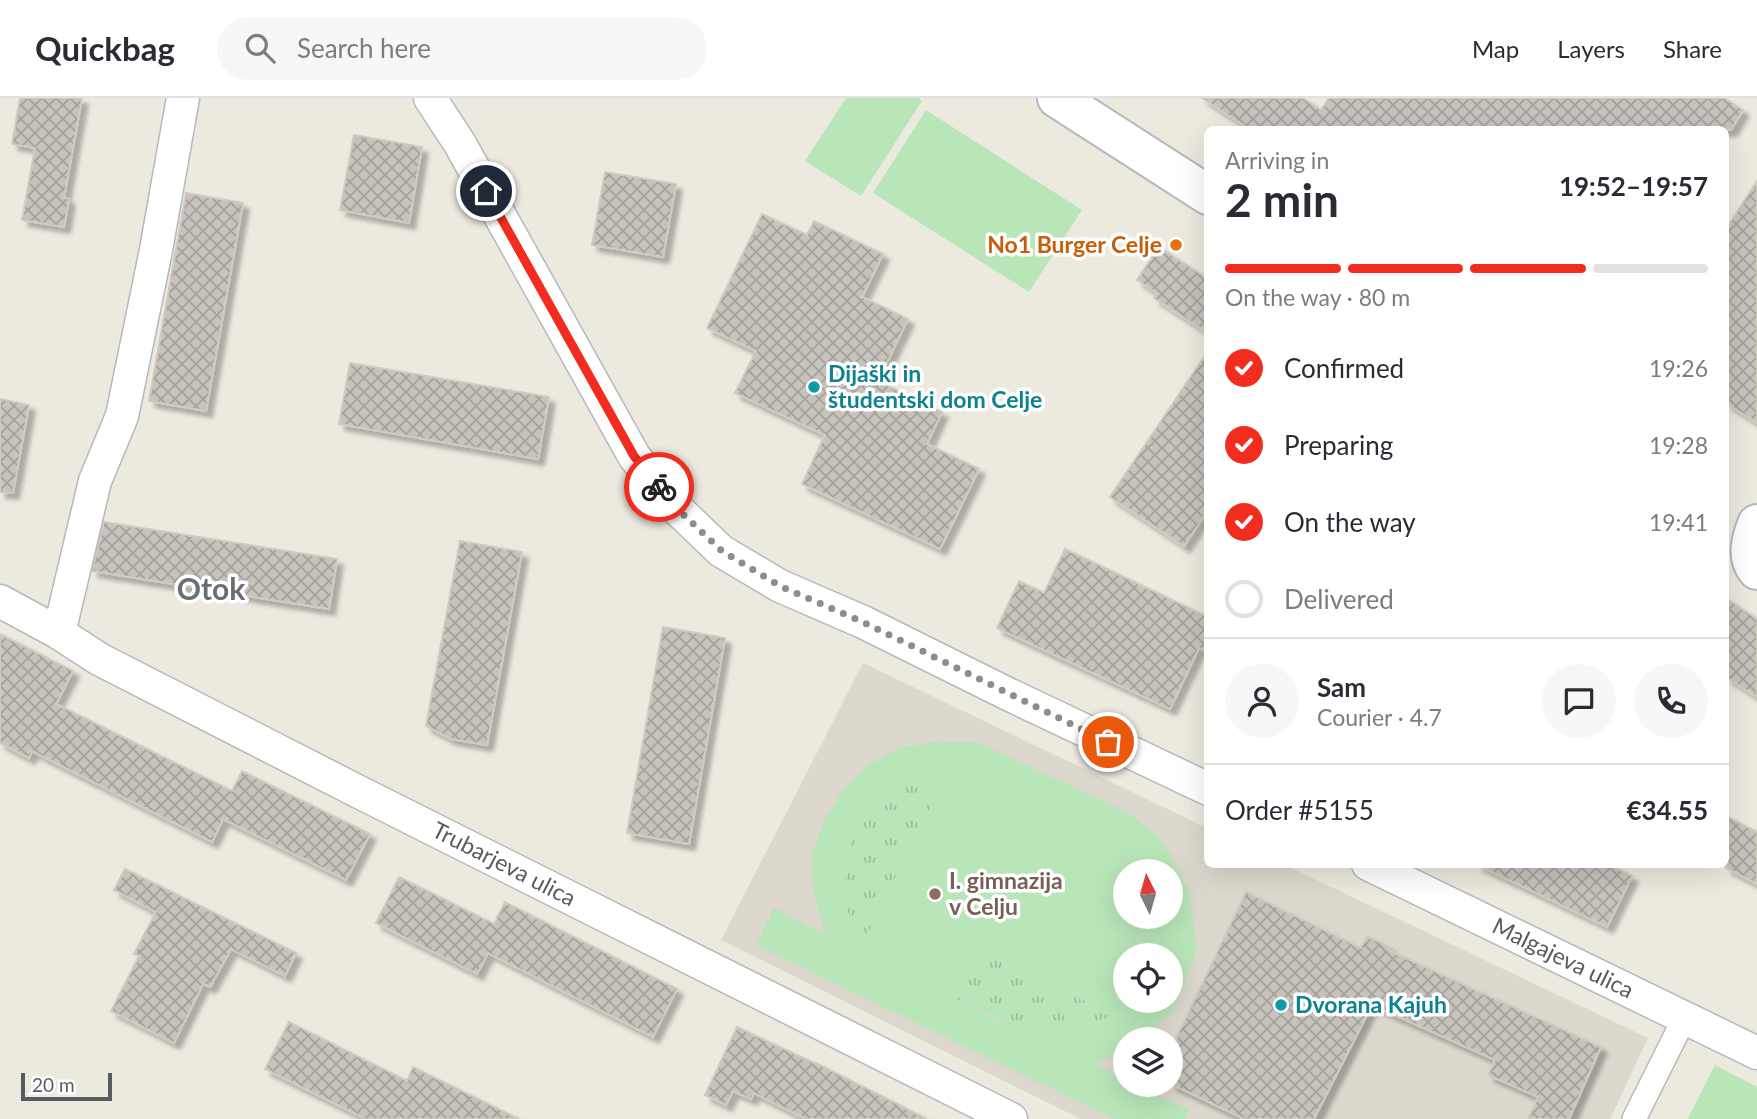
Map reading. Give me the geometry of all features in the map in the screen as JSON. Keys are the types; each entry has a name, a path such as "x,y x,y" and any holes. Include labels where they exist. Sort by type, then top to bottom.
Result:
{"street":[{"path":"59,633 95,481 122,416 183,98"},
{"path":"430,98 460,145 634,456 669,501 722,551 780,586 863,622 1204,787"},
{"path":"1057,98 1204,192"},
{"name":"Trubarjeva ulica","path":"0,601 59,633 99,659 1011,1119"},
{"name":"Malgajeva ulica","path":"1376,868 1757,1052"},
{"path":"1634,1119 1685,1017"}],"shaded area":[{"name":"I. gimnazija v Celju","path":"863,663 1204,827 1204,868 1291,868 1648,1038 1610,1119 1081,1119 721,940"}],"green space":[{"path":"846,98 918,98 922,101 861,196 805,161"},
{"path":"926,110 1082,210 1029,292 873,193"},
{"path":"939,741 979,743 1127,812 1162,840 1172,859 1113,859 1113,929 1183,929 1183,880 1189,891 1197,950 1183,986 1183,943 1113,943 1113,1013 1170,1013 1155,1027 1113,1027 1113,1055 1094,1064 1113,1074 1113,1097 1162,1097 1189,1110 1185,1119 1114,1119 756,945 774,908 825,934 813,892 812,853 824,821 841,793 867,766 899,748","holes":["947,774 864,940 863,940 848,912 845,881 848,849 860,822 878,801 899,785 924,775","981,952 1114,1015 1067,1029 1042,1031 1003,1022 957,1000"]},
{"path":"947,774 864,941 848,912 846,895 847,862 856,831 874,804 900,784 929,775"},
{"path":"980,952 1115,1015 1079,1028 1046,1032 1016,1027 956,999"},
{"path":"1715,1065 1757,1087 1757,1119 1688,1119"}],"building":[{"path":"20,98 82,98 64,198 69,199 64,227 22,220 35,148 12,144"},
{"path":"1202,98 1303,98 1321,110 1329,98 1724,98 1743,110 1731,130 1729,126 1245,126"},
{"path":"354,135 422,147 409,223 340,210"},
{"path":"605,172 676,184 663,257 592,245"},
{"path":"1757,181 1757,423 1729,405 1729,224"},
{"path":"186,193 243,203 206,411 149,401"},
{"name":"Dijaški in študentski dom Celje","path":"762,214 807,235 814,221 883,254 862,297 908,319 878,381 942,412 927,444 979,469 940,549 802,484 825,435 735,393 756,351 707,328"},
{"path":"1159,247 1204,276 1204,330 1154,298 1157,293 1137,280"},
{"path":"1204,357 1204,516 1184,546 1110,497"},
{"path":"350,363 549,397 538,459 339,424"},
{"path":"0,399 29,405 13,493 0,492"},
{"path":"104,522 337,559 329,609 92,571"},
{"path":"460,541 522,552 487,745 451,739 426,726"},
{"path":"1065,549 1204,615 1204,650 1199,648 1170,709 997,628 1019,581 1044,593"},
{"path":"1729,600 1757,619 1757,697 1729,679"},
{"path":"663,627 725,638 689,844 627,833"},
{"path":"0,634 73,671 56,704 232,791 242,771 370,834 346,880 223,819 212,842 32,751 29,758 0,743"},
{"path":"1729,818 1757,832 1757,884 1726,868 1729,868"},
{"path":"1484,868 1616,868 1632,876 1607,927"},
{"path":"125,869 296,953 285,976 231,949 210,987 203,984 174,1043 111,1011 139,956 134,954 156,912 114,890"},
{"path":"399,877 494,924 505,902 677,989 653,1037 488,953 477,974 376,923"},
{"name":"Dvorana Kajuh","path":"1246,892 1361,948 1367,936 1390,947 1388,950 1601,1047 1569,1119 1528,1119 1538,1097 1488,1075 1495,1060 1372,1005 1314,1119 1244,1119 1183,1090 1182,1027"},
{"path":"289,1022 407,1081 413,1067 519,1119 366,1119 265,1069"},
{"path":"737,1027 927,1119 806,1119 754,1093 751,1099 733,1091 726,1105 705,1095"}],"way so far":[{"path":"659,487 669,501 722,551 780,586 863,622 1108,742"}],"place":[{"name":"No1 Burger Celje","path":"1176,245"},
{"name":"Dijaški in študentski dom Celje","path":"814,387"},
{"name":"I. gimnazija v Celju","path":"935,894"},
{"name":"Dvorana Kajuh","path":"1281,1005"}],"district":[{"name":"Otok","path":"211,590"}],"route":[{"path":"486,191 634,456 659,487"}]}
